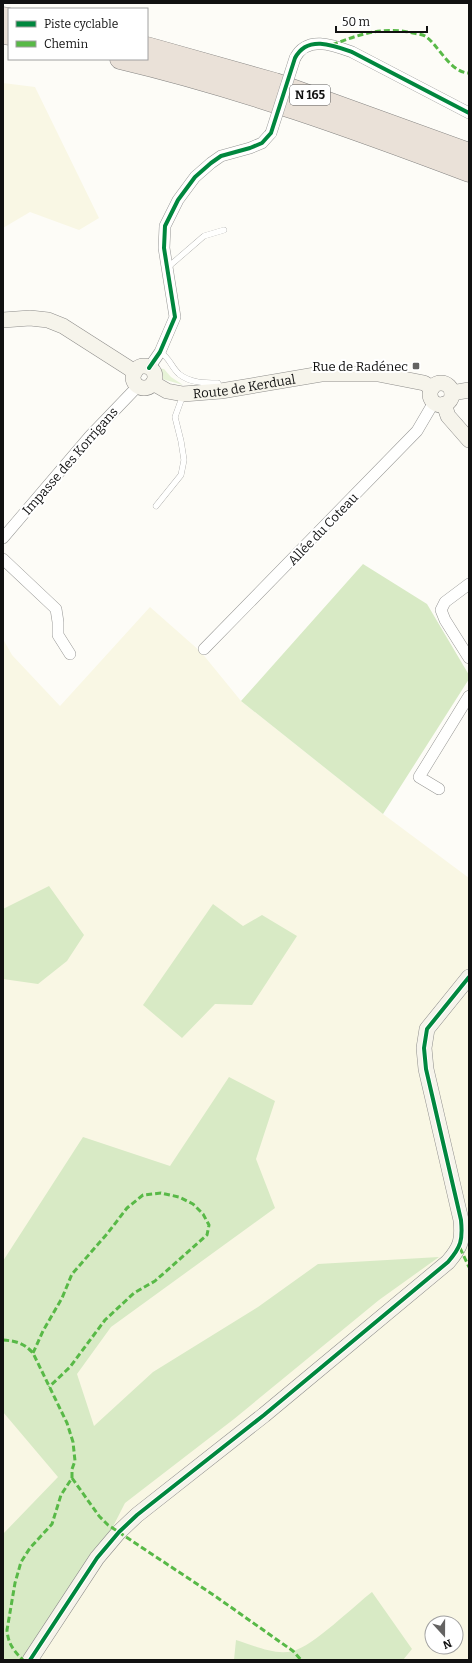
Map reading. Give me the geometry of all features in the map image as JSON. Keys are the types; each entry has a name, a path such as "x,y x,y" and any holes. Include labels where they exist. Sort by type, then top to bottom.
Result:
{"highway":[{"name":"N 165","path":"148,47 275,83 469,153"},
{"name":"N 165","path":"124,60 210,83 270,102 388,141 469,172"}],"street":[{"path":"149,368 160,352 175,317 164,248 165,226 178,200 195,177 221,156 262,143 271,133 296,58 299,51 304,47 318,43 332,45 352,52 469,113"},
{"path":"3,320 30,318 48,320 63,326 136,379 144,388 152,383 154,376 149,368 143,366 136,379"},
{"name":"Route de Kerdual","path":"152,383 167,391 184,394 221,391 321,374 378,374 424,383 440,397"},
{"name":"Impasse des Korrigans","path":"3,538 90,436 136,379"},
{"path":"469,390 440,397 448,416 469,440"},
{"name":"Allée du Coteau","path":"204,649 417,431 440,397"},
{"path":"3,559 56,608 58,634 70,654"},
{"path":"469,584 445,602 441,610 445,620 469,658"},
{"path":"439,789 419,777 469,696"},
{"path":"30,1660 97,1558 136,1515 264,1415 448,1262 460,1248 463,1234 461,1220 426,1069 424,1048 427,1029 469,976"}],"lane":[{"path":"167,268 204,236 224,230"},
{"path":"160,352 167,356 179,374 198,383 218,383 221,391"},
{"path":"156,506 181,475 184,460 175,418 184,394"}],"shaded area":[{"path":"3,83 35,87 99,218 79,230 30,212 3,228"},
{"path":"150,607 201,652 241,701 383,814 469,878 469,1660 3,1660 3,639 12,655 60,706"}],"green space":[{"path":"158,368 164,369 171,377 183,385 152,376"},
{"path":"363,564 427,604 469,675 469,679 383,814 241,701"},
{"path":"49,886 84,935 67,961 38,984 3,979 3,909"},
{"path":"213,904 243,926 262,915 297,936 252,1005 215,1004 182,1038 143,1005"},
{"path":"229,1077 275,1101 256,1159 275,1208 111,1327 77,1374 94,1426 153,1372 258,1307 318,1264 439,1257 379,1300 234,1419 125,1503 97,1558 30,1660 3,1660 3,1534 58,1477 3,1412 3,1261 83,1137 170,1166"},
{"path":"372,1592 412,1649 403,1660 234,1660 236,1640 279,1652 293,1651 301,1648 322,1634"}],"marked path":[{"path":"332,45 372,32 392,30 421,34 430,40 456,68 462,72 469,73"},
{"path":"33,1353 43,1331 62,1298 72,1274 107,1234 127,1208 143,1195 161,1193 179,1197 193,1204 203,1214 209,1225 207,1235 155,1281 134,1293 105,1320 70,1367 49,1387"},
{"path":"460,1248 469,1267"},
{"path":"3,1340 20,1343 33,1353 67,1423 73,1442 75,1461 72,1469 72,1478 61,1495 52,1524 30,1548 21,1562 15,1583 7,1630 12,1647 23,1660"},
{"path":"72,1478 99,1516 108,1525 215,1596 293,1651 301,1660"}],"cycle path":[{"path":"149,368 160,352 175,317 164,248 165,226 178,200 195,177 221,156 262,143 271,133 295,58 306,46 313,44 329,45 352,52 469,113"},
{"path":"30,1660 97,1558 119,1532 137,1515 264,1415 448,1262 456,1252 462,1233 461,1220 426,1069 424,1048 427,1029 469,977"}],"place":[{"name":"Rue de Radénec","path":"416,366"}]}
